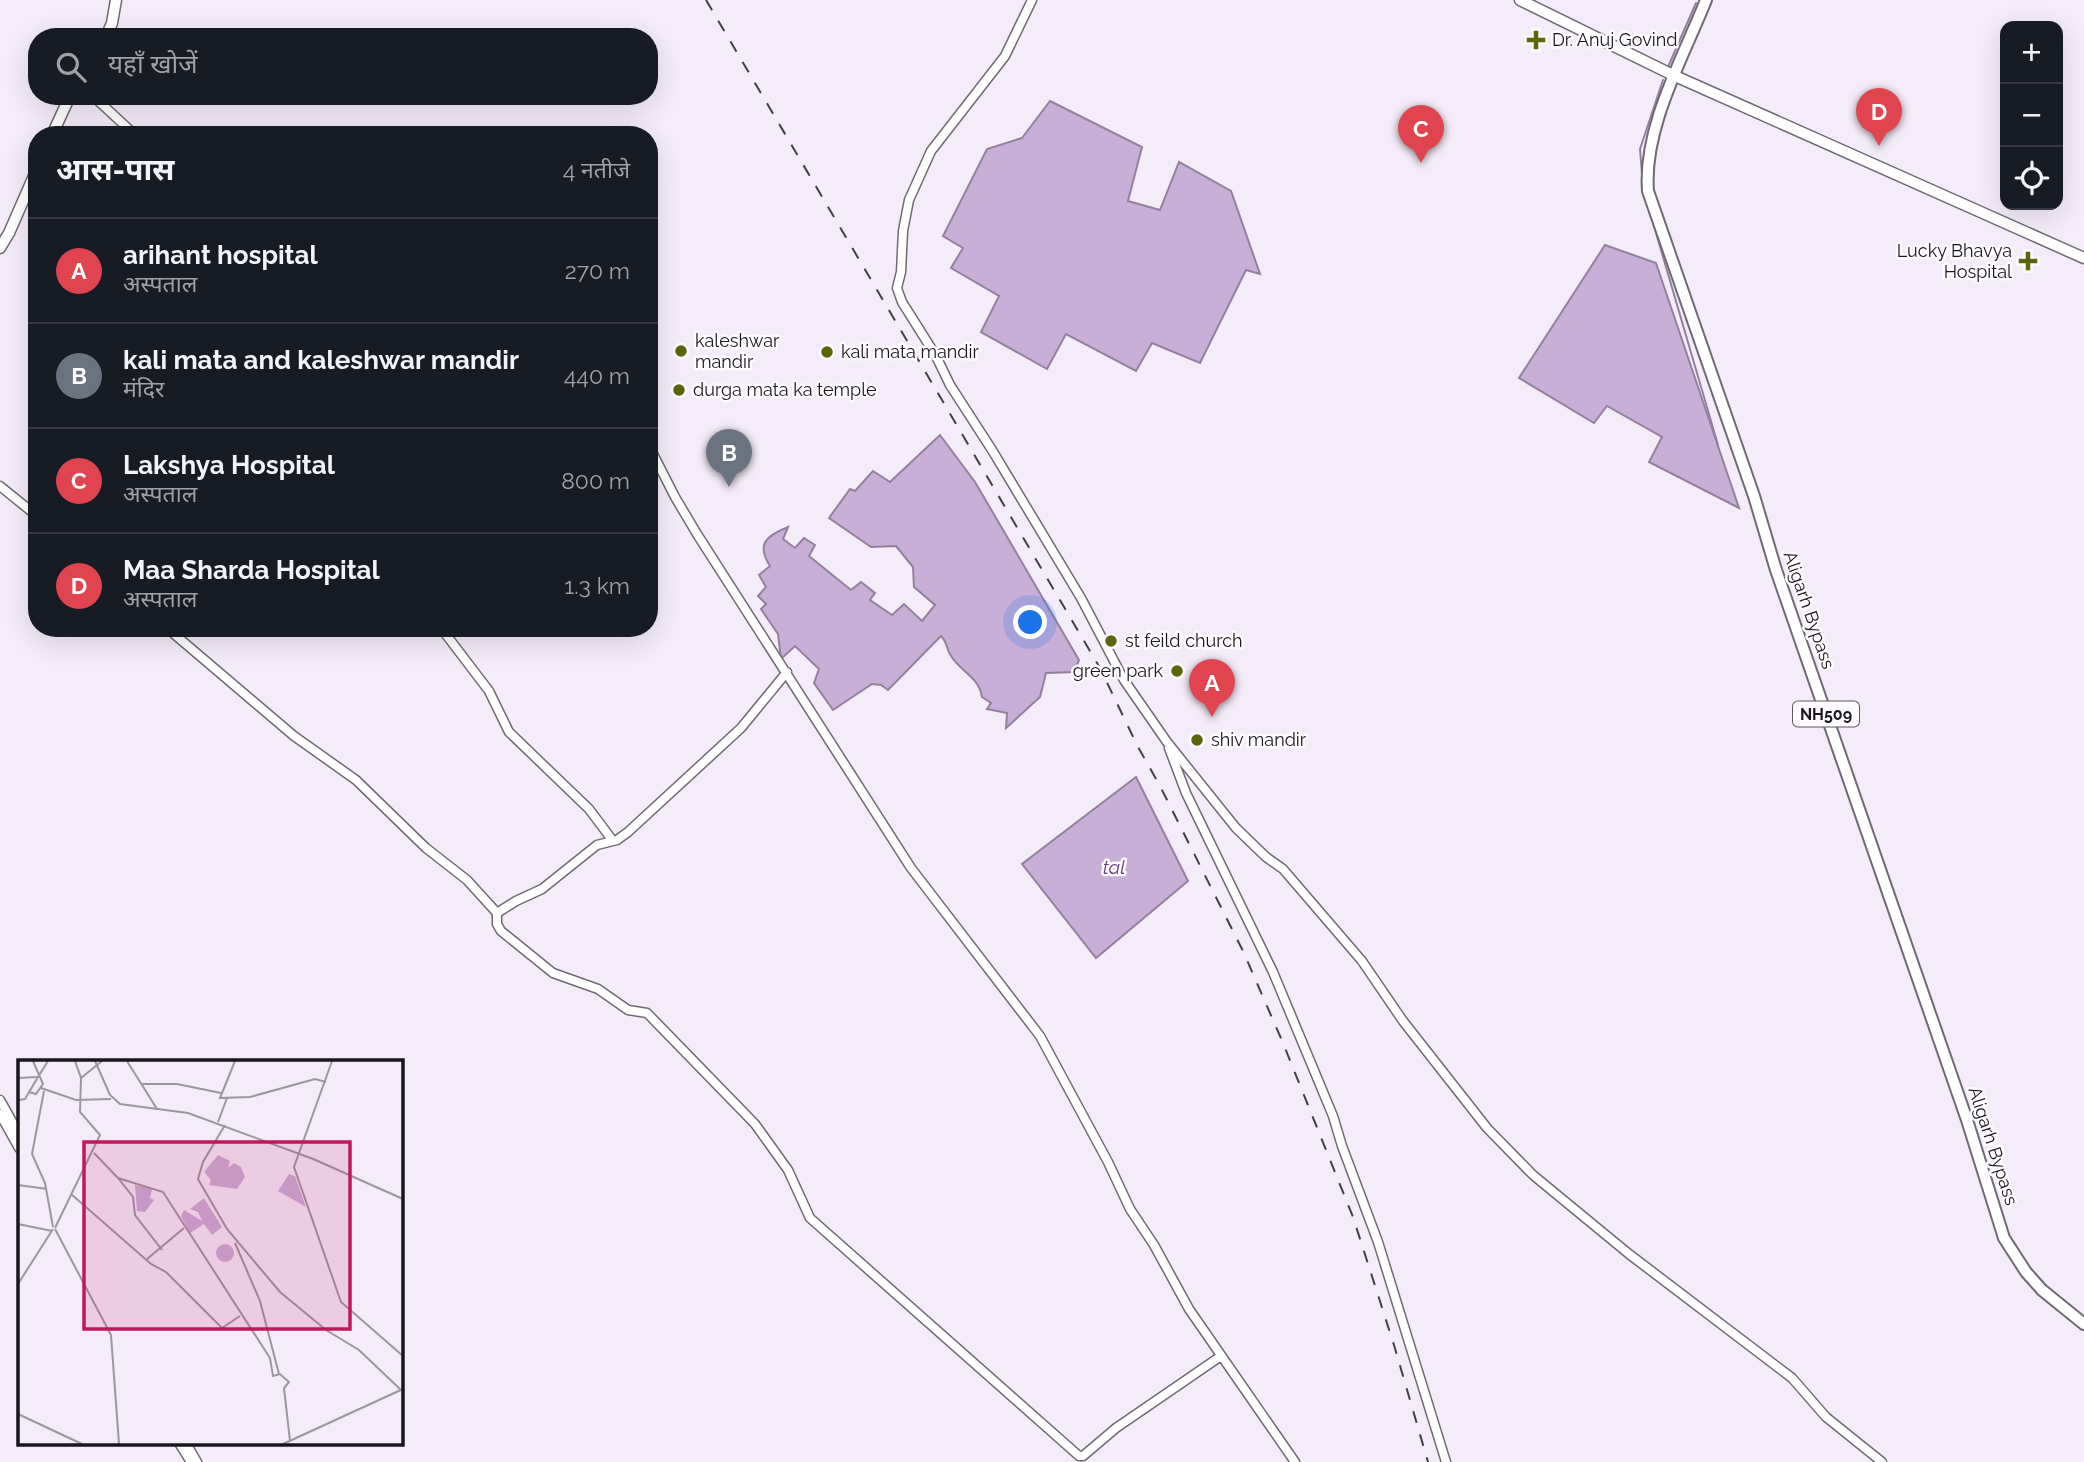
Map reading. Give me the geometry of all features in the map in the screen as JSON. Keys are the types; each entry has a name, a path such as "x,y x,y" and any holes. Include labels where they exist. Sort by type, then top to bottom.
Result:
{"highway":[{"name":"Aligarh Bypass","path":"1706,0 1650,143 1648,191 1754,496 1776,570 1968,1120 2004,1238 2026,1272 2042,1290 2084,1324"}],"main road":[{"path":"110,28 116,0"},
{"path":"1509,0 1569,26"},
{"path":"1520,0 1674,78 2084,258"},
{"path":"56,126 66,105"},
{"path":"0,248 28,190"}],"street":[{"path":"1032,0 1005,56 931,151 908,200 897,288 902,302 936,356 950,386 985,438 1081,598 1124,680 1167,742 1236,828 1283,869 1362,961 1446,1077 1508,1151 1629,1254 1792,1378 1826,1417 1882,1462"},
{"path":"103,105 125,126"},
{"path":"658,464 699,538 911,868 1040,1035 1130,1209 1154,1245 1189,1309 1295,1462"},
{"path":"0,486 28,509"},
{"path":"178,637 294,736 356,780 426,848 467,880 497,913 497,924 502,930 553,973 598,989 628,1010 647,1013 755,1124 788,1170 810,1218 1079,1456 1083,1456 1116,1427 1221,1356"},
{"path":"448,637 489,691 509,732 589,809 613,841"},
{"path":"497,913 542,889 597,845 613,841 640,822 741,728 787,672"},
{"path":"1167,742 1186,793 1273,972 1333,1116 1378,1242 1446,1462"},
{"path":"0,1100 18,1132"},
{"path":"0,1114 18,1146"},
{"path":"180,1444 191,1462"},
{"path":"187,1444 197,1462"}],"water":[{"path":"1050,101 1142,147 1128,201 1160,210 1179,162 1231,191 1260,274 1246,270 1200,363 1152,343 1136,371 1066,334 1047,369 981,332 999,296 951,268 963,248 943,236 987,149 1022,138"},
{"path":"1605,245 1656,263 1739,508 1649,462 1662,437 1607,406 1594,423 1519,378"},
{"path":"940,435 975,482 1079,660 1074,672 1046,673 1040,697 1006,728 1007,713 987,709 991,703 982,697 974,679 955,662 941,636 888,690 881,685 872,684 833,710 814,683 819,669 795,646 781,659 778,634 761,609 766,604 758,596 766,587 759,575 770,566 764,552 765,542 788,527 783,539 795,548 804,538 815,545 809,556 851,590 861,582 875,593 870,600 892,615 904,604 922,621 935,605 914,587 913,567 896,546 871,547 829,518 850,489 855,491 873,471 890,482"},
{"name":"tal","path":"1136,777 1188,881 1096,958 1022,864"}],"waterway":[{"path":"1668,67 1696,3"},
{"path":"1643,187 1640,149 1663,80"},
{"path":"1647,202 1718,445"}],"railway":[{"path":"706,0 1100,668 1243,951 1353,1217 1428,1462"}],"place":[{"name":"Dr. Anuj Govind","path":"1536,40"},
{"name":"Maa Sharda Hospital","path":"1879,146"},
{"name":"Lakshya Hospital","path":"1421,163"},
{"name":"Lucky Bhavya Hospital","path":"2028,261"},
{"name":"kaleshwar mandir","path":"681,351"},
{"name":"kali mata mandir","path":"827,352"},
{"name":"durga mata ka temple","path":"679,390"},
{"name":"kali mata and kaleshwar mandir","path":"729,487"},
{"name":"st feild church","path":"1111,641"},
{"name":"green park","path":"1177,671"},
{"name":"arihant hospital","path":"1212,717"},
{"name":"shiv mandir","path":"1197,740"}]}
